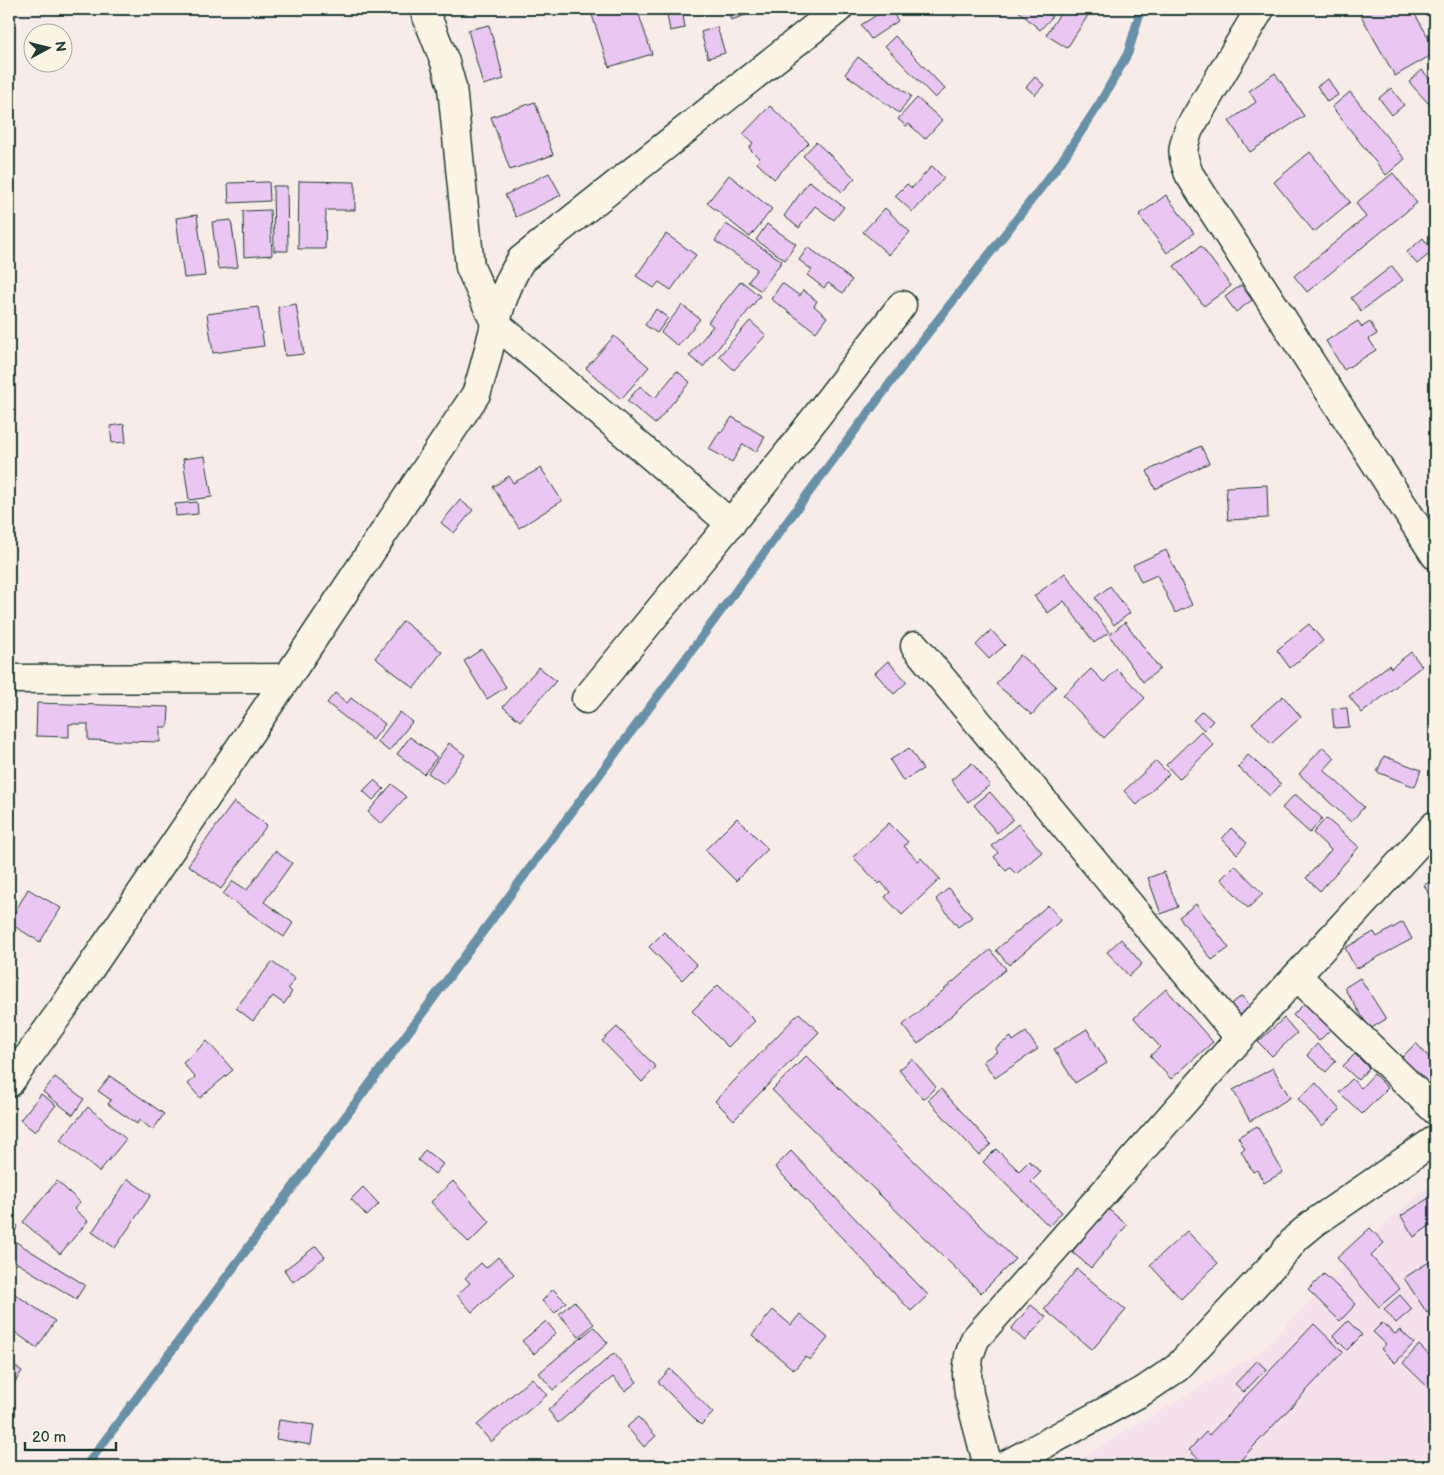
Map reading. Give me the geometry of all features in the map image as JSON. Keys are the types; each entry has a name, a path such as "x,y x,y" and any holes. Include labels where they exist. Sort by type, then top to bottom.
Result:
{"street":[{"path":"424,9 445,62 452,87 470,267 495,323 731,524"},
{"path":"9,1083 64,1007 287,678 476,394 483,374 495,323 511,277 521,260 838,9"},
{"path":"1260,9 1189,129 1182,148 1184,161 1189,174 1435,555"},
{"path":"586,699 786,456 902,305"},
{"path":"915,646 1240,1038"},
{"path":"9,679 287,678"},
{"path":"988,1466 969,1394 966,1374 969,1356 975,1339 1240,1038 1435,825"},
{"path":"1297,976 1435,1110"},
{"path":"1004,1466 1143,1391 1177,1368 1296,1238 1314,1223 1435,1140"}],"shaded area":[{"path":"1435,1182 1435,1466 1068,1466 1261,1351 1385,1224"}],"building":[{"path":"590,9 637,9 652,54 609,67"},
{"path":"666,9 682,9 685,28 670,31"},
{"path":"727,9 764,9 731,20"},
{"path":"886,9 890,9 898,21 871,39 861,25"},
{"path":"948,9 964,9 954,17"},
{"path":"1016,9 1043,9 1052,17 1040,30"},
{"path":"1063,9 1092,9 1067,48 1046,35"},
{"path":"1365,9 1412,9 1435,49 1435,53 1395,76 1359,12"},
{"path":"489,25 504,79 483,85 468,30"},
{"path":"717,27 725,53 708,58 701,32"},
{"path":"895,36 945,89 935,98 885,46"},
{"path":"858,57 911,96 899,113 845,74"},
{"path":"1422,70 1435,85 1435,96 1428,103 1409,82"},
{"path":"1275,73 1304,116 1250,152 1229,121 1256,102 1249,91"},
{"path":"1035,77 1044,85 1035,95 1026,87"},
{"path":"1328,79 1338,95 1327,102 1317,86"},
{"path":"1391,88 1404,105 1392,115 1379,98"},
{"path":"1350,92 1405,159 1386,175 1332,107"},
{"path":"917,98 942,120 925,139 909,124 906,126 898,119"},
{"path":"535,102 553,155 510,170 491,117"},
{"path":"770,106 809,143 774,179 757,163 760,159 749,148 753,143 743,134"},
{"path":"816,142 855,178 842,192 803,156"},
{"path":"1310,152 1350,202 1314,232 1274,182"},
{"path":"932,166 944,178 913,212 895,196 907,184 912,188"},
{"path":"549,173 561,195 516,217 505,195"},
{"path":"1393,173 1417,203 1307,292 1294,276 1366,217 1356,203"},
{"path":"729,175 772,209 750,237 707,203"},
{"path":"299,181 355,182 355,210 326,210 325,249 298,249"},
{"path":"809,181 844,207 834,220 815,206 799,228 784,216"},
{"path":"269,182 270,201 229,203 228,183"},
{"path":"273,186 287,186 288,251 274,251"},
{"path":"1166,195 1194,233 1167,253 1139,215"},
{"path":"885,208 910,232 889,255 863,232"},
{"path":"270,210 272,255 244,257 243,211"},
{"path":"197,215 205,276 184,278 176,218"},
{"path":"231,220 238,267 218,269 212,222"},
{"path":"726,224 782,261 761,291 748,282 757,269 715,241"},
{"path":"767,224 796,244 785,260 756,240"},
{"path":"666,234 696,255 671,290 659,282 654,288 636,276"},
{"path":"1423,238 1433,251 1417,264 1407,252"},
{"path":"1201,246 1231,286 1204,306 1174,266"},
{"path":"808,247 852,280 843,293 828,283 824,288 807,275 812,270 799,260"},
{"path":"1392,266 1403,280 1361,311 1351,298"},
{"path":"741,281 760,296 703,367 689,356 713,326 708,322"},
{"path":"782,283 800,296 803,290 817,301 814,306 827,317 816,332 771,299"},
{"path":"1241,285 1252,300 1236,312 1225,297"},
{"path":"296,304 304,354 285,356 278,307"},
{"path":"682,305 700,319 678,346 661,332"},
{"path":"258,307 264,346 213,353 207,314"},
{"path":"656,309 668,318 657,333 645,325"},
{"path":"750,321 766,335 734,370 719,356"},
{"path":"1358,321 1362,327 1370,322 1377,334 1369,339 1376,350 1344,370 1326,341"},
{"path":"614,336 649,367 621,399 586,368"},
{"path":"677,371 690,382 655,424 627,401 640,386 655,398"},
{"path":"732,417 765,437 756,452 743,444 732,462 709,449 720,431 722,432"},
{"path":"124,424 126,442 112,443 110,426"},
{"path":"1201,446 1209,463 1155,489 1147,471"},
{"path":"205,456 212,497 189,500 183,459"},
{"path":"541,468 562,501 519,528 493,487 509,476 513,483"},
{"path":"1267,485 1268,518 1228,520 1226,487"},
{"path":"460,500 473,510 454,533 441,523"},
{"path":"197,502 198,514 176,516 175,504"},
{"path":"1166,550 1192,605 1175,613 1157,575 1141,582 1133,565"},
{"path":"1065,573 1109,632 1094,643 1064,601 1048,613 1034,596"},
{"path":"1110,586 1130,613 1114,625 1095,598"},
{"path":"403,621 442,652 414,688 375,658"},
{"path":"1125,622 1160,669 1143,682 1109,635"},
{"path":"1309,624 1323,641 1290,668 1277,650"},
{"path":"991,630 1005,645 989,659 976,645"},
{"path":"482,649 506,687 487,699 464,661"},
{"path":"1411,652 1422,666 1362,713 1349,696 1389,665 1391,668"},
{"path":"1020,655 1056,686 1032,715 996,684"},
{"path":"888,661 907,682 894,694 875,673"},
{"path":"539,667 556,681 520,721 503,707"},
{"path":"1091,669 1104,682 1117,669 1145,698 1104,738 1063,695"},
{"path":"335,693 347,703 351,698 385,724 373,740 327,703"},
{"path":"1283,696 1301,717 1271,744 1252,723"},
{"path":"37,703 169,707 168,727 160,727 160,742 88,740 88,724 69,724 69,737 36,736"},
{"path":"1347,708 1349,727 1334,728 1332,709"},
{"path":"1202,711 1213,721 1204,730 1193,720"},
{"path":"400,712 412,722 389,751 377,742"},
{"path":"1201,731 1214,745 1179,779 1166,765"},
{"path":"410,737 437,757 424,774 397,754"},
{"path":"449,743 465,755 444,784 428,773"},
{"path":"1323,747 1335,758 1324,770 1364,807 1351,822 1299,774"},
{"path":"909,748 923,769 903,781 890,760"},
{"path":"1248,755 1281,784 1270,796 1238,767"},
{"path":"1384,756 1421,770 1415,787 1377,772"},
{"path":"1156,761 1169,774 1137,805 1124,791"},
{"path":"972,763 990,785 968,802 951,780"},
{"path":"374,780 384,789 373,800 363,791"},
{"path":"392,784 406,797 381,824 368,812"},
{"path":"990,792 1013,819 997,833 974,805"},
{"path":"1295,794 1322,818 1310,833 1282,808"},
{"path":"234,802 267,825 221,889 188,865"},
{"path":"737,818 768,849 736,881 705,850"},
{"path":"1326,818 1359,847 1320,891 1306,878 1331,850 1313,833"},
{"path":"889,823 908,842 904,846 918,861 921,858 940,879 902,915 885,897 890,892 881,882 879,884 853,857"},
{"path":"1018,824 1042,852 1016,874 1010,868 1006,871 994,857 998,853 992,846"},
{"path":"1231,828 1247,843 1237,854 1222,839"},
{"path":"275,851 292,863 264,902 293,923 284,937 223,894 233,881 247,890"},
{"path":"1235,865 1263,894 1248,908 1221,879"},
{"path":"1164,872 1178,907 1161,914 1148,878"},
{"path":"1435,879 1435,906 1424,885"},
{"path":"949,888 972,917 958,927 936,899"},
{"path":"28,889 61,908 40,942 9,923"},
{"path":"1196,904 1229,948 1212,960 1179,917"},
{"path":"1048,905 1061,920 1009,965 996,950"},
{"path":"1403,922 1412,939 1356,969 1345,948 1374,932 1377,937"},
{"path":"664,932 697,965 682,980 649,947"},
{"path":"1121,939 1142,964 1129,976 1107,952"},
{"path":"990,950 1006,969 918,1044 903,1025"},
{"path":"272,962 295,979 288,988 292,992 284,1004 273,996 253,1021 236,1008"},
{"path":"1360,978 1386,1019 1370,1029 1344,988"},
{"path":"718,985 755,1021 728,1047 692,1011"},
{"path":"1166,989 1213,1042 1171,1079 1150,1056 1160,1047 1134,1018"},
{"path":"1242,996 1253,1010 1239,1021 1228,1006"},
{"path":"1306,1002 1332,1028 1319,1041 1293,1015"},
{"path":"799,1013 819,1032 734,1120 715,1101"},
{"path":"1284,1018 1297,1033 1272,1056 1258,1042"},
{"path":"617,1027 656,1067 642,1082 602,1041"},
{"path":"1087,1029 1107,1063 1075,1083 1054,1049"},
{"path":"1026,1032 1038,1049 995,1078 983,1061 997,1052 995,1048 1011,1037 1013,1041"},
{"path":"207,1041 233,1070 200,1098 188,1084 195,1077 183,1063"},
{"path":"1416,1043 1435,1064 1435,1089 1433,1091 1402,1057"},
{"path":"1317,1044 1336,1061 1326,1072 1307,1055"},
{"path":"1355,1054 1369,1068 1358,1080 1343,1066"},
{"path":"806,1056 1015,1259 981,1293 772,1090"},
{"path":"912,1059 936,1087 923,1099 899,1070"},
{"path":"1273,1068 1290,1098 1250,1121 1233,1090"},
{"path":"1374,1074 1388,1088 1362,1114 1339,1092 1352,1079 1361,1088"},
{"path":"110,1076 164,1114 153,1130 139,1120 137,1124 108,1104 111,1100 98,1091"},
{"path":"55,1077 84,1099 73,1115 43,1092"},
{"path":"1316,1083 1340,1110 1322,1126 1298,1099"},
{"path":"941,1089 991,1144 979,1155 928,1100"},
{"path":"41,1094 56,1105 35,1132 20,1120"},
{"path":"88,1107 126,1139 99,1172 60,1140"},
{"path":"1257,1126 1283,1172 1264,1183 1257,1170 1253,1172 1241,1151 1245,1149 1238,1137"},
{"path":"996,1149 1019,1171 1029,1161 1041,1172 1031,1182 1062,1212 1049,1226 983,1162"},
{"path":"425,1150 443,1164 435,1174 418,1160"},
{"path":"791,1151 928,1295 911,1311 775,1167"},
{"path":"128,1179 151,1195 115,1248 92,1232"},
{"path":"57,1181 80,1202 74,1209 88,1221 60,1254 23,1222"},
{"path":"453,1181 490,1222 469,1243 431,1202"},
{"path":"363,1187 379,1204 367,1216 351,1199"},
{"path":"1435,1194 1435,1222 1414,1237 1401,1216"},
{"path":"1108,1209 1127,1225 1091,1268 1072,1252"},
{"path":"9,1219 18,1226 9,1240"},
{"path":"1370,1228 1384,1243 1371,1256 1400,1289 1379,1307 1337,1258"},
{"path":"1187,1231 1218,1263 1181,1299 1150,1265"},
{"path":"13,1240 85,1285 76,1299 9,1258 9,1247"},
{"path":"316,1246 325,1257 293,1282 284,1270"},
{"path":"498,1257 514,1274 472,1312 457,1295 470,1283 465,1278 481,1263 486,1268"},
{"path":"1435,1258 1435,1308 1427,1313 1404,1278"},
{"path":"1077,1269 1126,1310 1092,1350 1044,1309"},
{"path":"1324,1274 1356,1304 1340,1321 1308,1290"},
{"path":"553,1289 566,1302 555,1313 542,1301"},
{"path":"9,1290 55,1321 37,1348 9,1328"},
{"path":"1400,1295 1412,1309 1396,1323 1384,1309"},
{"path":"574,1301 594,1324 579,1337 559,1314"},
{"path":"1031,1305 1046,1317 1025,1341 1011,1329"},
{"path":"773,1310 791,1325 800,1314 828,1338 810,1360 805,1357 794,1370 752,1335"},
{"path":"546,1321 556,1333 534,1354 522,1341"},
{"path":"1348,1321 1362,1335 1347,1350 1333,1336"},
{"path":"1382,1323 1395,1334 1400,1330 1414,1343 1395,1363 1381,1349 1386,1344 1373,1332"},
{"path":"1314,1324 1343,1352 1235,1466 1206,1466 1189,1450 1206,1432 1209,1435"},
{"path":"594,1327 608,1343 553,1390 539,1373"},
{"path":"1419,1345 1435,1361 1435,1394 1403,1363"},
{"path":"614,1353 637,1382 625,1391 613,1377 558,1423 548,1410"},
{"path":"1257,1361 1266,1369 1244,1392 1235,1384"},
{"path":"9,1362 22,1371 9,1391"},
{"path":"670,1369 713,1413 701,1425 658,1382"},
{"path":"532,1378 547,1395 491,1442 477,1425"},
{"path":"638,1417 656,1436 644,1447 627,1427"},
{"path":"279,1420 314,1425 311,1445 276,1439"}],"waterway":[{"path":"86,1466 917,347 1061,162 1100,103 1128,53 1141,9"}]}
